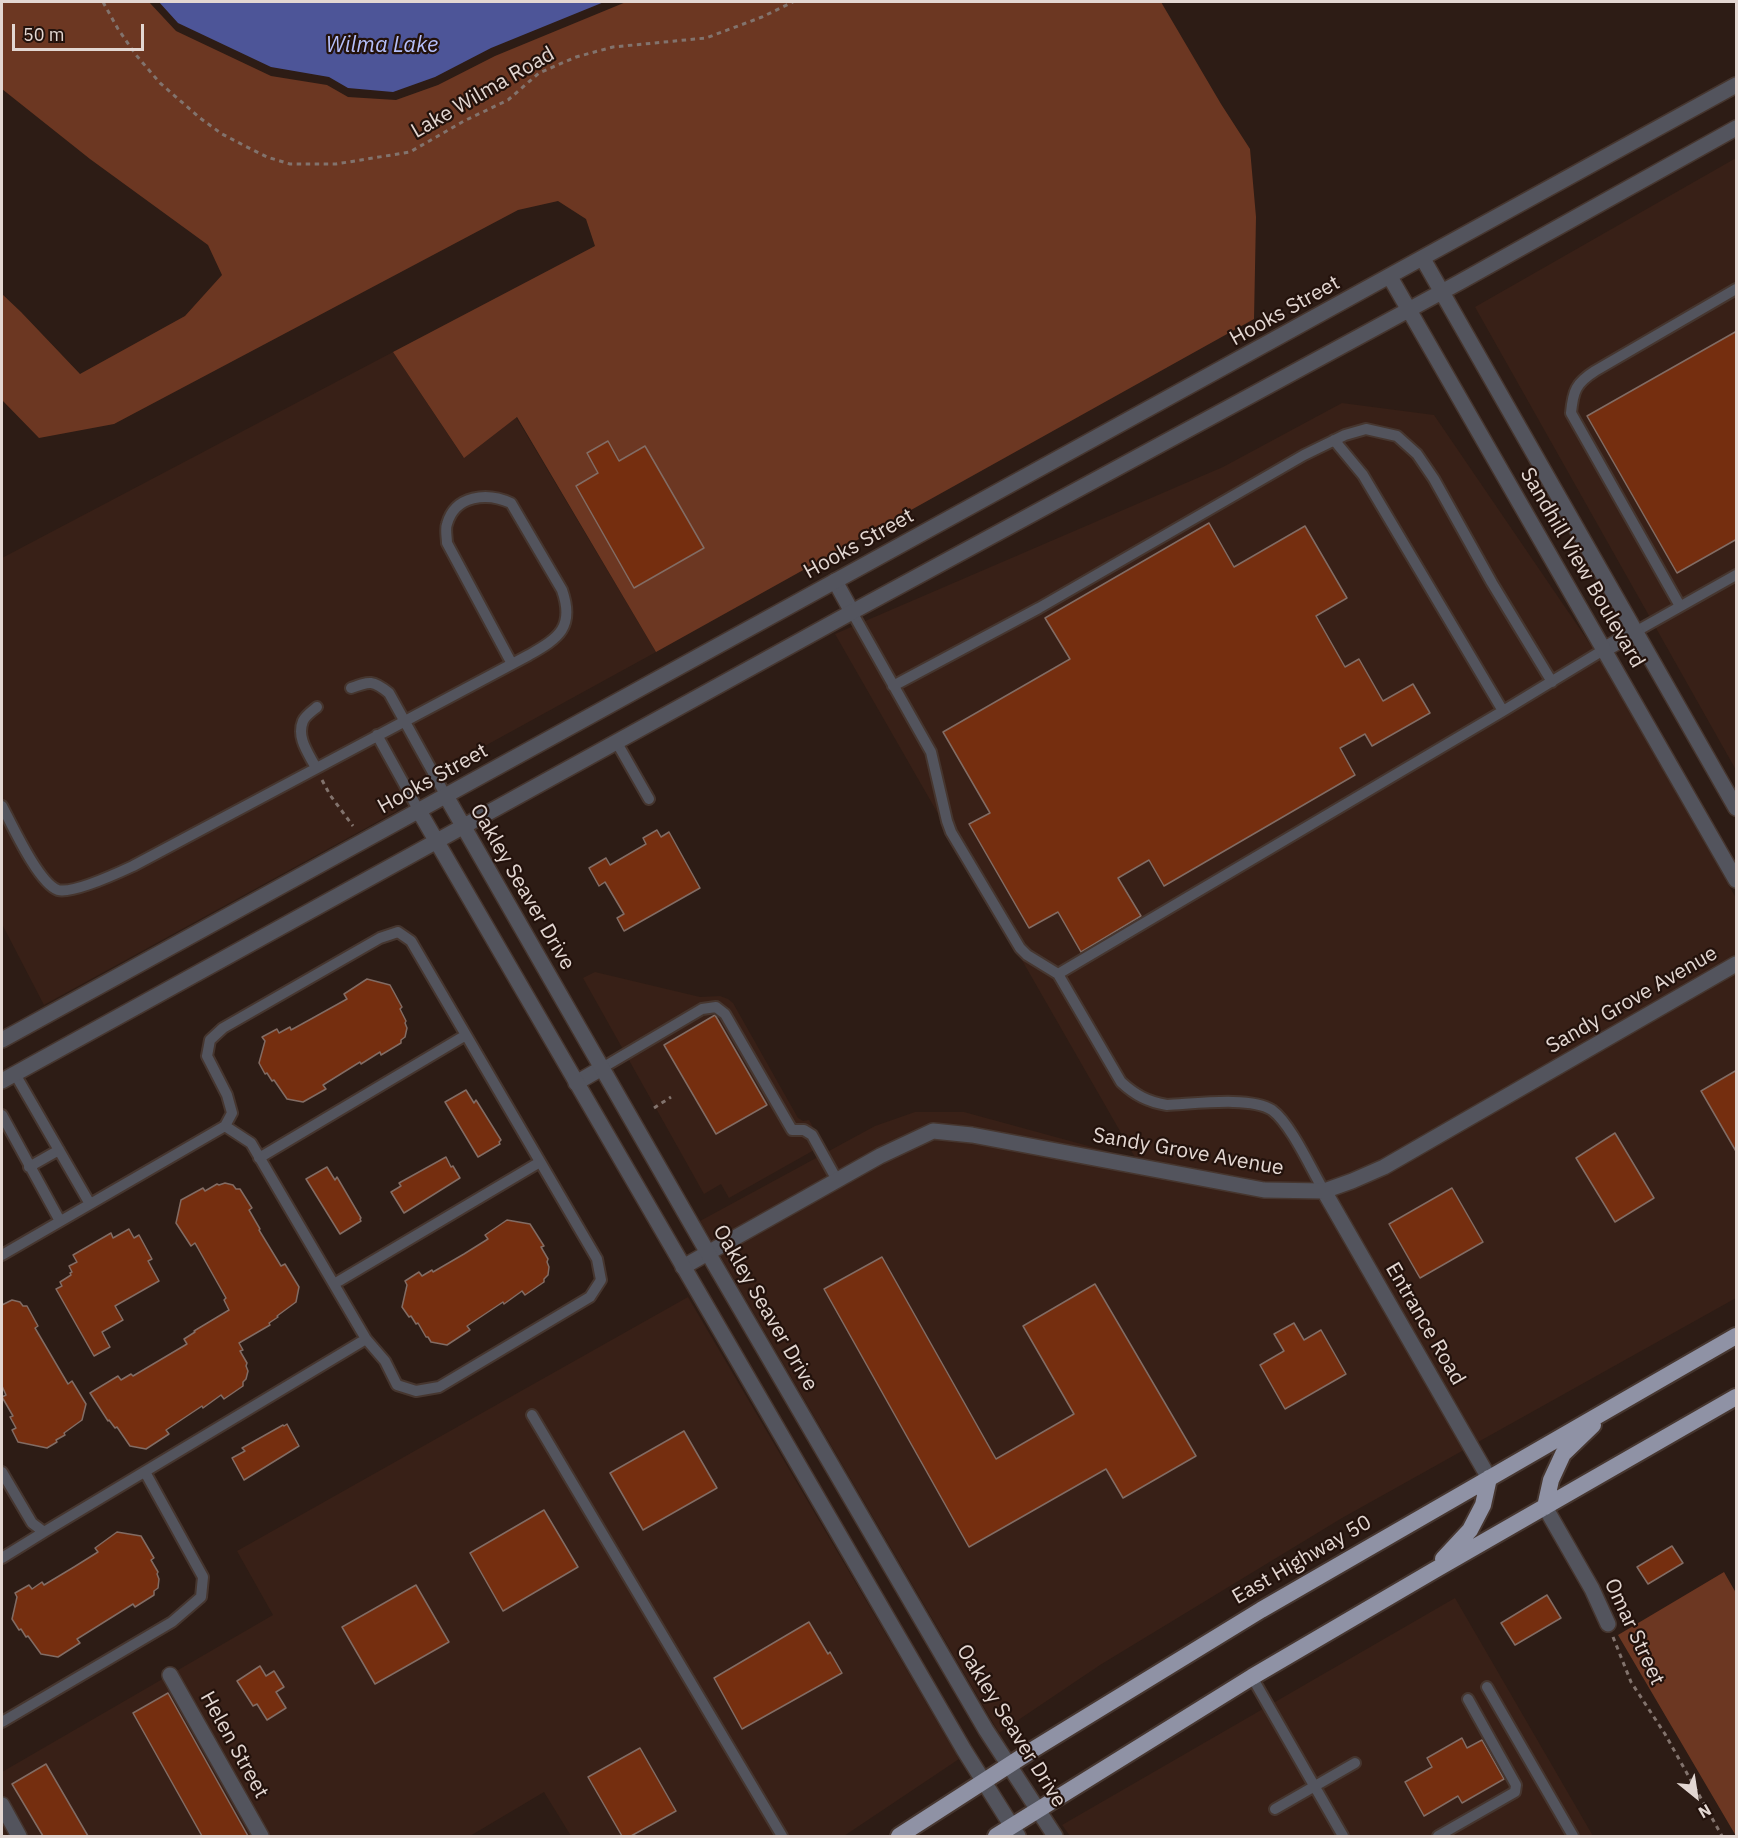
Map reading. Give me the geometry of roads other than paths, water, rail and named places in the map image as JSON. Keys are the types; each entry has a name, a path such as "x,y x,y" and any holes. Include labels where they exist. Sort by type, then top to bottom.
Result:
{"highway":[{"name":"East Highway 50","path":"899,1836 1251,1616 1737,1336"},
{"path":"996,1836 1015,1831 1038,1809 1252,1677 1737,1397"},
{"path":"1545,1507 1551,1480 1563,1454 1611,1407"},
{"path":"1433,1571 1470,1530 1483,1505 1489,1478"}],"street":[{"name":"Hooks Street","path":"2,1040 1737,85"},
{"path":"2,1081 852,612 1442,292 1737,128"},
{"name":"Sandhill View Boulevard","path":"1423,259 1737,808"},
{"name":"Sandhill View Boulevard","path":"1390,277 1737,880"},
{"path":"835,581 852,612"},
{"path":"1605,650 1635,632"},
{"name":"Oakley Seaver Drive","path":"446,796 708,1253 986,1730 1055,1836"},
{"path":"419,811 964,1750 1015,1831"},
{"name":"Sandy Grove Avenue","path":"683,1267 880,1156 933,1131 972,1135 1264,1190 1324,1191 1384,1167 1737,964"},
{"path":"576,1083 602,1068"},
{"name":"Entrance Road","path":"1324,1191 1489,1478"},
{"name":"Omar Street","path":"1545,1507 1592,1589 1608,1624"},
{"name":"Helen Street","path":"170,1675 261,1836"},
{"path":"2,1805 19,1836"}],"lane":[{"path":"1680,606 1571,413 1572,396 1581,380 1737,289"},
{"path":"893,686 1039,608 1304,455 1345,435 1366,429 1396,436 1417,453 1552,682"},
{"path":"1334,440 1363,476 1503,711"},
{"path":"2,806 36,869 50,885 59,890 74,889 133,866 512,664 547,644 560,632 568,616 568,606 562,590 511,503 500,498 486,496 472,498 457,506 447,524 447,543 512,664"},
{"path":"1635,632 1737,575"},
{"path":"852,612 931,752 951,832 1020,948 1027,955 1058,974 1121,1082 1131,1091 1154,1103 1167,1105 1248,1102 1264,1106 1288,1128 1324,1191"},
{"path":"1058,974 1605,650"},
{"path":"351,688 368,682 378,684 389,693 446,796"},
{"path":"316,768 303,744 301,731 303,719 317,707"},
{"path":"377,735 419,811"},
{"path":"617,743 649,799"},
{"path":"2,1255 225,1126 232,1113 227,1095 207,1056 210,1040 223,1028 380,938 398,932 411,941 597,1259 601,1280 590,1298 439,1388 416,1391 397,1385 385,1361 366,1339 251,1143 225,1126"},
{"path":"602,1068 702,1009 709,1007 721,1010 792,1130 804,1130 812,1136 837,1180"},
{"path":"260,1158 466,1035"},
{"path":"15,1074 90,1204"},
{"path":"2,1115 60,1221"},
{"path":"29,1167 59,1150"},
{"path":"334,1284 540,1162"},
{"path":"2,1558 366,1339"},
{"path":"532,1415 782,1836"},
{"path":"2,1472 32,1523 44,1532"},
{"path":"2,1722 172,1622 201,1597 203,1577 145,1472"},
{"path":"1252,1677 1344,1836"},
{"path":"1487,1687 1573,1836"},
{"path":"1438,1836 1515,1792 1516,1789 1516,1785 1468,1699"},
{"path":"1275,1809 1355,1763"}],"water":[{"name":"Wilma Lake","path":"159,2 604,2 491,48 435,77 393,92 348,88 329,77 271,67 178,23"}]}
